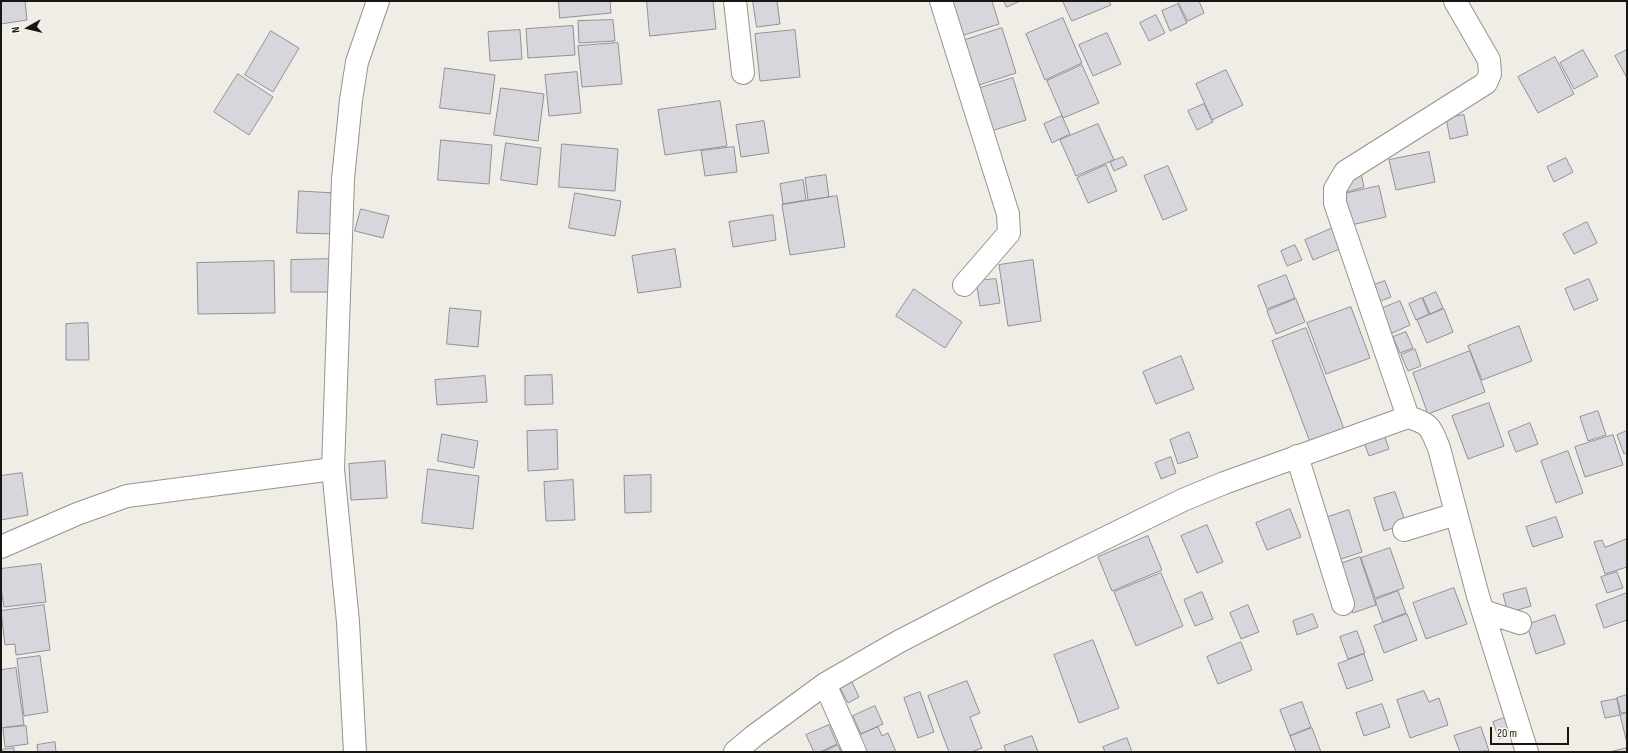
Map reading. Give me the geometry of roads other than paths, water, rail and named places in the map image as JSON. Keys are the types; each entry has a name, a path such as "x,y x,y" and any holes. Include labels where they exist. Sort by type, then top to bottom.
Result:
{"street":[{"path":"355,752 348,622 333,469 344,171 351,100 357,62 378,1"},
{"path":"735,1 743,73"},
{"path":"941,1 1008,214 1009,233 964,285"},
{"path":"1408,417 1335,203 1335,189 1345,172 1486,83 1490,74 1489,60 1455,1"},
{"path":"735,752 754,736 825,684 900,641 975,602 1183,500 1224,482 1408,417 1421,421 1429,426 1439,448 1483,611 1527,752"},
{"path":"1297,456 1343,604"},
{"path":"1,547 77,514 127,496 333,469"},
{"path":"1404,530 1456,514"},
{"path":"1483,611 1520,623"},
{"path":"825,684 855,752"}]}
